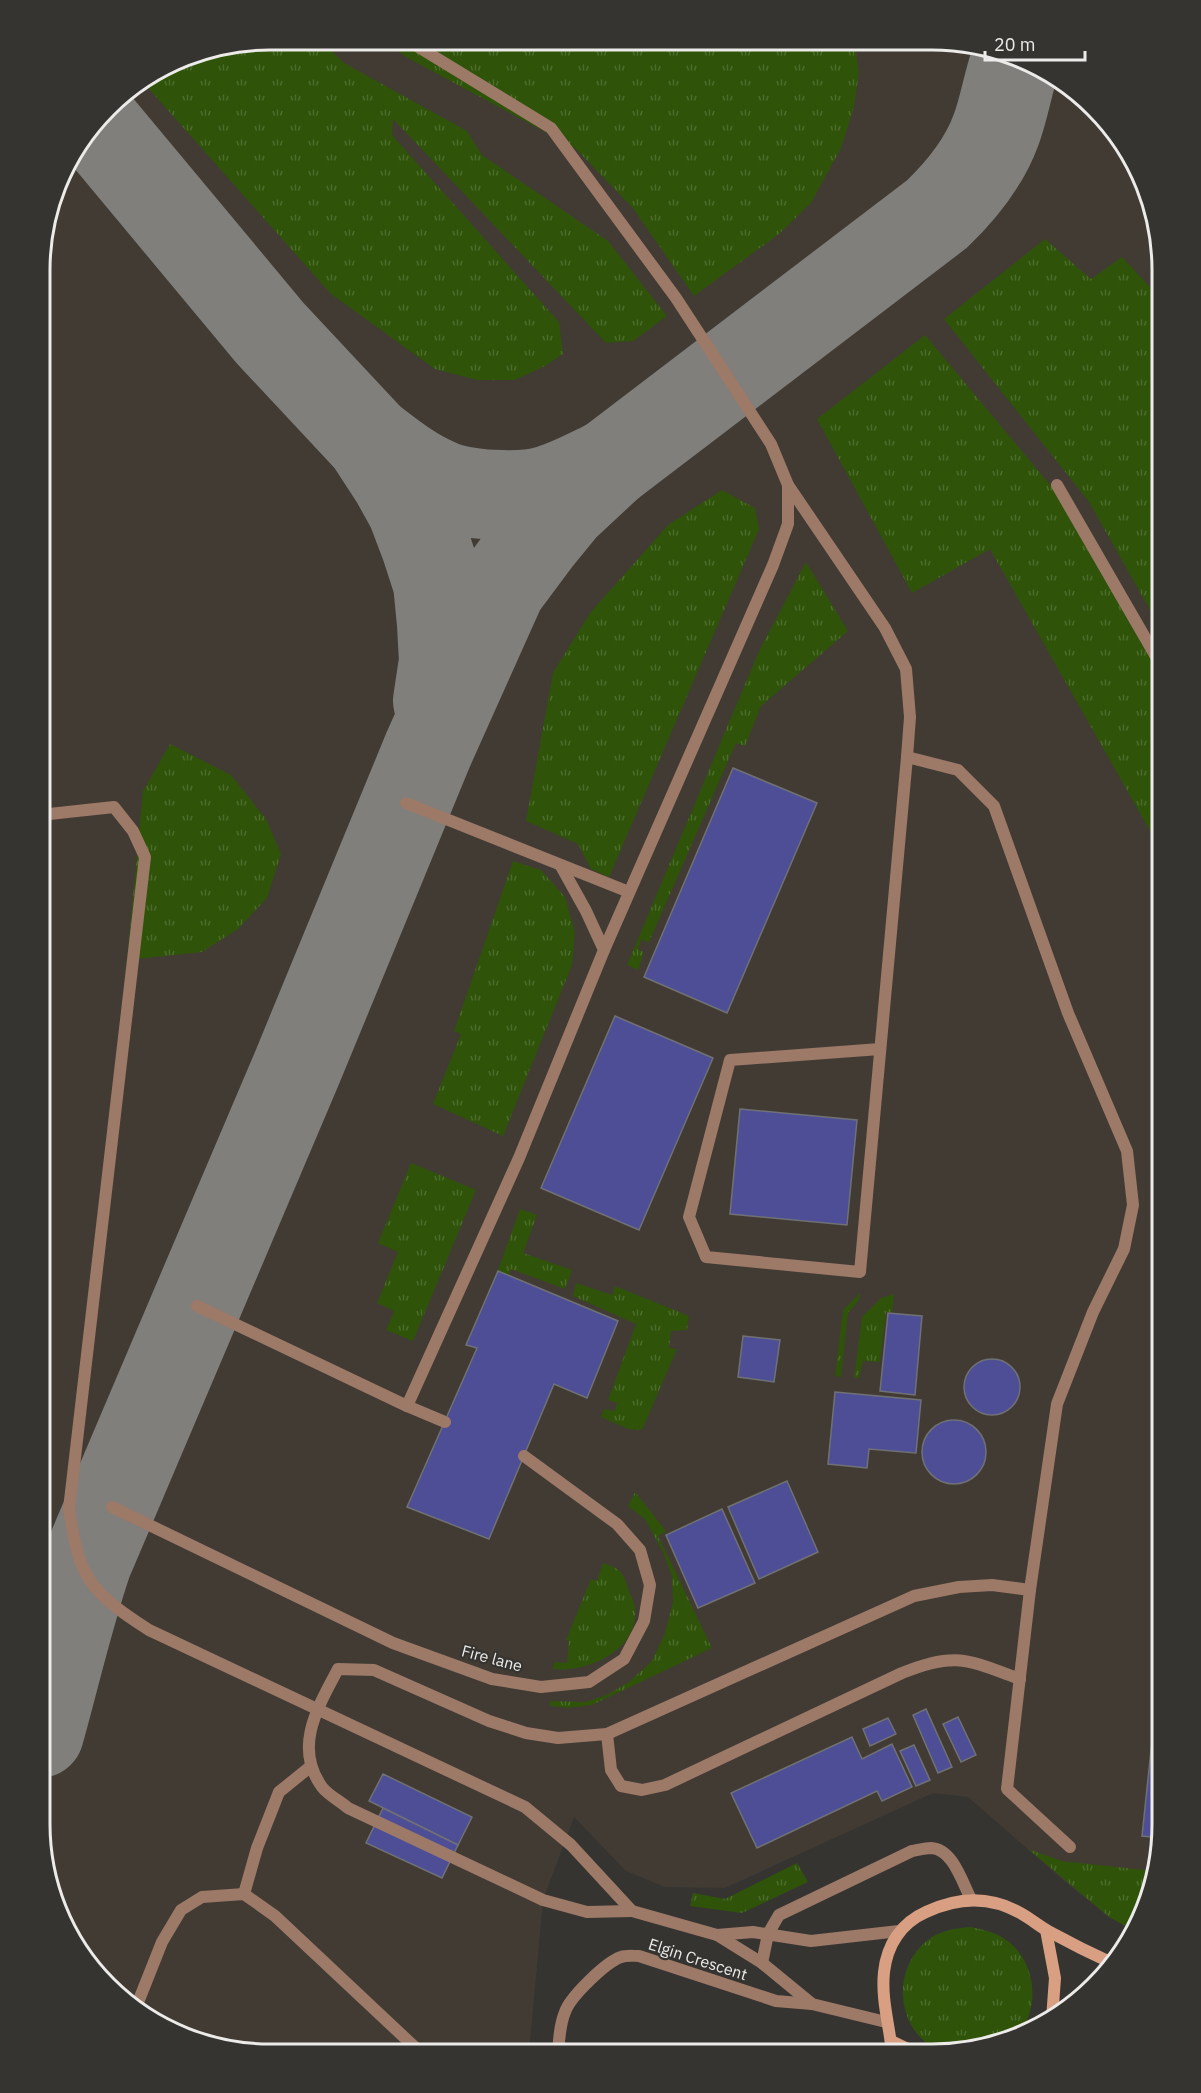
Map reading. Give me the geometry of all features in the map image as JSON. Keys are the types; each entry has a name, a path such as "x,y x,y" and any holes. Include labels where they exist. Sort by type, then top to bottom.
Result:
{"street":[{"path":"423,50 551,128 676,298 771,444 788,485 885,628 906,669 910,717 907,757 860,1272 706,1257 689,1217 730,1060 880,1049"},
{"path":"407,1406 519,1158 604,950 773,565 788,524 788,485"},
{"path":"1057,485 1152,650"},
{"path":"907,757 958,770 994,806 1068,1013 1127,1151 1132,1205 1124,1249 1093,1312 1057,1404 1030,1590 1007,1789 1070,1847"},
{"path":"406,803 629,892"},
{"path":"50,814 114,807 133,831 145,857 69,1509 81,1565 92,1583 116,1608 149,1630 525,1807 571,1845 632,1911"},
{"path":"561,866 604,950"},
{"path":"197,1306 445,1422"},
{"name":"Fire lane","path":"112,1507 393,1643 492,1679 541,1687 589,1682 624,1659 644,1621 650,1585 640,1550 617,1524 524,1456"},
{"path":"886,2022 812,2004 762,1963 717,1935 632,1911 587,1912 543,1900 348,1808 323,1789 310,1767 309,1737 318,1708 338,1669 374,1670 489,1721 526,1733 558,1738 607,1734 914,1596 959,1587 992,1585 1030,1590"},
{"path":"607,1734 611,1770 621,1786 642,1790 665,1785 929,1662 951,1659 971,1661 1020,1679"},
{"path":"244,1894 257,1848 279,1792 310,1767"},
{"path":"762,1963 768,1934 779,1915 912,1851 933,1848 945,1853 971,1899"},
{"path":"139,2000 162,1942 181,1910 202,1897 244,1894 275,1916 412,2044"},
{"path":"890,2044 882,1996 888,1953 899,1931 916,1917 936,1907 971,1899 1004,1904 1046,1930 1104,1959"},
{"path":"1046,1930 1055,1978 1053,2007"},
{"path":"717,1935 753,1932 811,1941 899,1931"},
{"name":"Elgin Crescent","path":"559,2044 565,2010 575,1996 607,1966 623,1956 639,1956 777,2001 812,2004"}],"shaded area":[{"path":"946,50 988,57 1029,72 1054,87 1076,104 1097,125 1129,172 1140,199 1150,241 1152,270 1152,1823 1150,1852 1144,1880 1126,1926 1109,1917 1068,1884 968,1797 933,1793 725,1888 665,1887 626,1871 574,1817 543,1900 530,2044 270,2044 241,2042 199,2032 172,2021 147,2006 114,1979 95,1957 72,1921 61,1894 50,1838 50,255 57,213 72,172 87,147 104,125 125,104 172,72 199,61 241,51"}],"green space":[{"path":"331,50 344,63 467,131 482,155 608,241 667,316 633,341 606,343 393,119 392,135 559,322 563,354 545,366 515,380 477,380 435,369 331,294 147,87 172,72 199,61 241,51"},
{"path":"397,50 855,50 859,72 854,107 841,148 811,203 779,234 694,296 632,207 575,148"},
{"path":"1045,239 1091,279 1122,257 1152,289 1152,613 1089,502 944,319"},
{"path":"925,335 1086,528 1152,648 1152,834 990,549 912,593 817,419"},
{"path":"722,490 755,508 759,529 609,877 591,869 578,844 526,821 553,673 590,613 668,525"},
{"path":"806,562 848,631 761,706 745,746 736,743 649,942 641,940 638,950 644,952 638,970 627,965 759,651"},
{"path":"170,744 231,775 266,819 281,854 267,898 238,929 202,952 127,960 143,791"},
{"path":"513,861 541,870 565,897 575,932 572,965 503,1136 433,1104 461,1034 454,1031"},
{"path":"411,1163 476,1190 413,1341 386,1330 394,1311 377,1303 398,1252 378,1243"},
{"path":"520,1209 537,1215 523,1253 572,1270 565,1289 511,1269 487,1333 477,1329"},
{"path":"576,1283 612,1295 615,1286 689,1316 687,1330 671,1331 669,1348 677,1349 642,1430 628,1429 601,1417 604,1409 615,1411 617,1403 608,1400 636,1324 573,1296"},
{"path":"860,1293 859,1300 848,1313 841,1377 835,1376 843,1310"},
{"path":"894,1294 892,1312 886,1312 880,1362 863,1361 859,1378 854,1378 862,1317 881,1298"},
{"path":"635,1492 666,1531 658,1536 712,1648 592,1705 568,1708 550,1706 550,1701 585,1702 607,1695 629,1682 652,1661 665,1633 673,1602 672,1576 663,1552 645,1519 628,1506"},
{"path":"603,1563 621,1572 634,1602 634,1623 629,1636 609,1656 595,1663 567,1669 553,1669 554,1662 567,1663 569,1641 566,1640 591,1579 597,1581"},
{"path":"1028,1849 1062,1861 1146,1870 1140,1894 1126,1926 1109,1917"},
{"path":"797,1863 808,1882 742,1913 690,1906 693,1893 725,1899"},
{"path":"971,1927 986,1931 1000,1936 1018,1951 1030,1974 1032,1987 1030,2013 1026,2022 988,2036 960,2042 931,2044 927,2044 913,2028 903,2001 906,1972 920,1947 932,1937 951,1930"}],"building":[{"path":"733,768 817,803 727,1013 644,977"},
{"path":"615,1016 713,1058 639,1230 541,1188"},
{"path":"740,1109 857,1120 847,1225 730,1214"},
{"path":"498,1271 618,1321 587,1398 554,1384 489,1539 407,1507 477,1348 466,1345"},
{"path":"888,1313 922,1316 915,1395 880,1391"},
{"path":"743,1336 780,1340 774,1382 738,1377"},
{"path":"986,1359 998,1359 1012,1367 1020,1381 1018,1398 1012,1407 998,1415 986,1415 969,1403 964,1393 964,1381 976,1364"},
{"path":"835,1392 921,1400 916,1453 869,1449 867,1468 828,1464"},
{"path":"954,1420 972,1425 977,1429 981,1434 986,1452 981,1470 977,1475 972,1479 954,1484 936,1479 931,1475 927,1470 922,1452 927,1434 931,1429 936,1425"},
{"path":"787,1481 818,1552 759,1579 728,1507"},
{"path":"722,1509 755,1583 698,1608 666,1535"},
{"path":"926,1709 952,1767 938,1773 913,1715"},
{"path":"958,1717 976,1755 961,1762 943,1724"},
{"path":"888,1718 896,1734 870,1746 863,1729"},
{"path":"852,1737 862,1759 892,1744 912,1787 882,1801 877,1791 757,1848 731,1793"},
{"path":"1152,1741 1151,1837 1142,1836"},
{"path":"914,1745 930,1780 916,1786 900,1751"},
{"path":"383,1774 472,1817 458,1845 369,1801"},
{"path":"383,1808 458,1845 442,1878 366,1843"}],"taxiway":[{"path":"50,1692 87,1562 297,1068 428,750 501,587 563,507 609,464 946,205 971,175 991,142 1014,66"},
{"path":"100,129 270,333 370,440 396,480 412,509 438,583 444,661 438,701"},
{"path":"370,440 427,479 461,491 492,495 524,495 550,490 609,464"}]}
